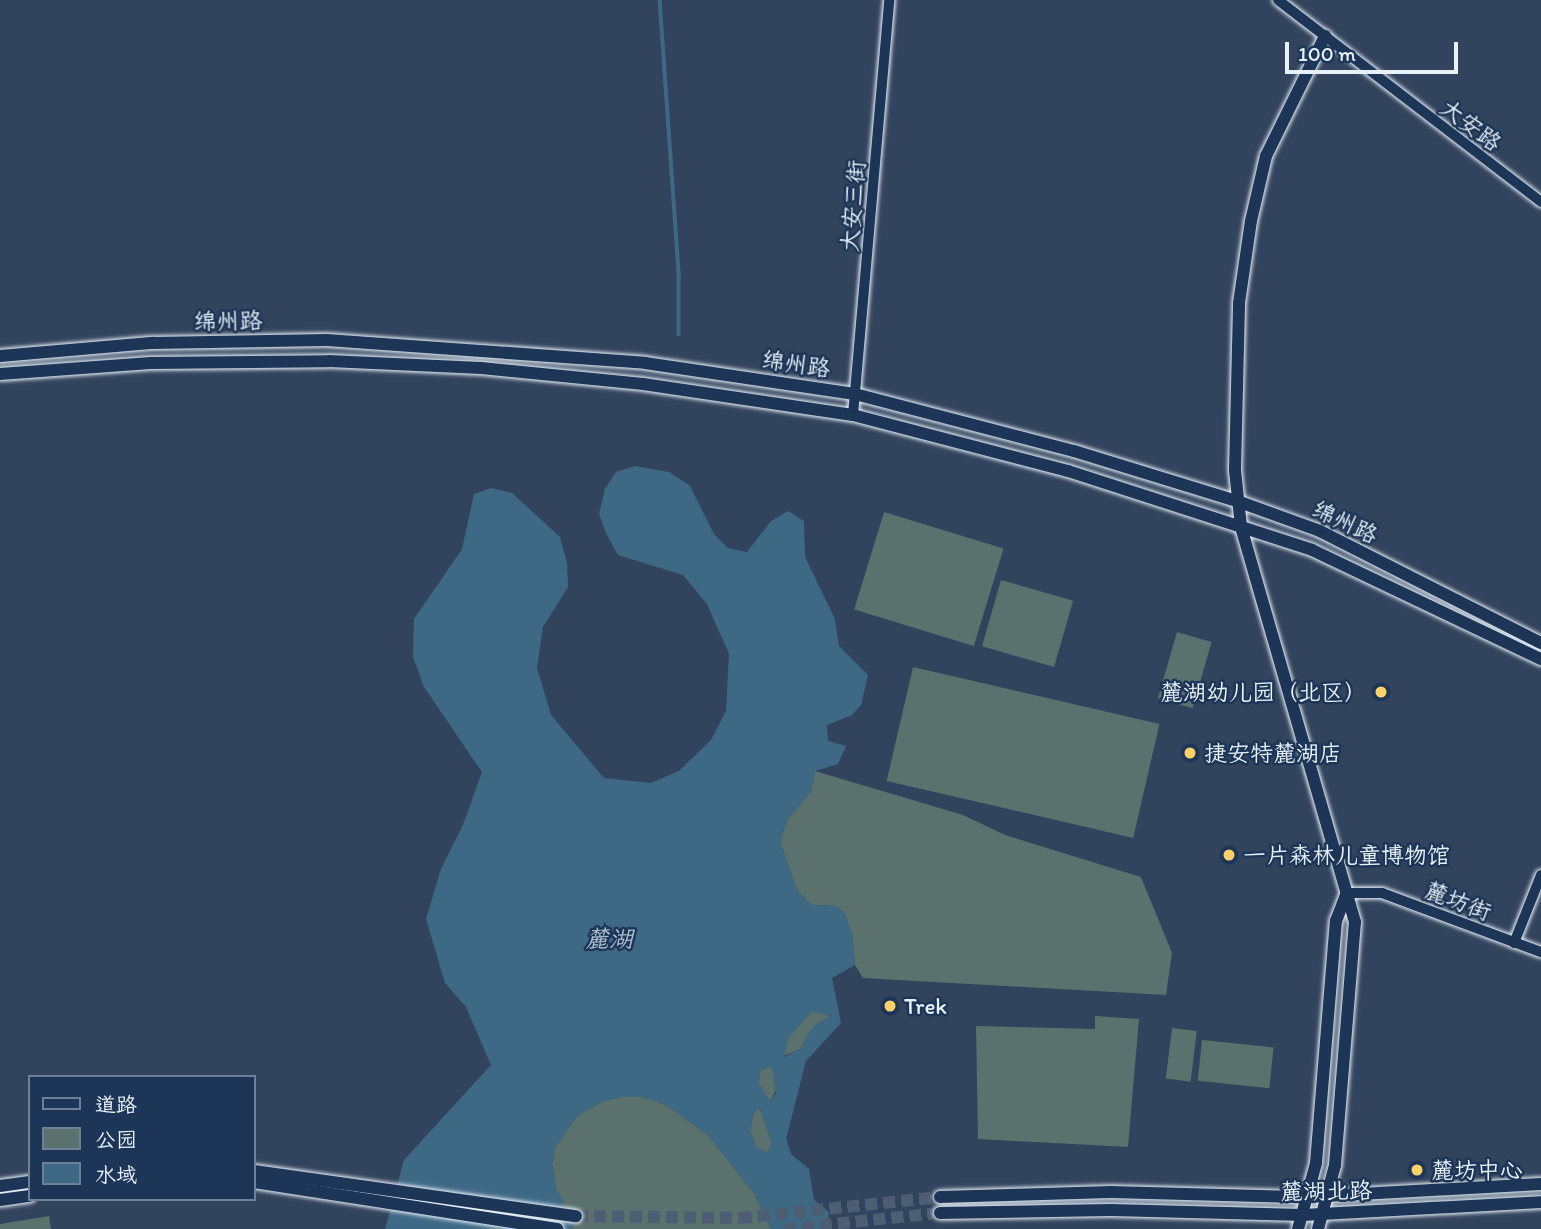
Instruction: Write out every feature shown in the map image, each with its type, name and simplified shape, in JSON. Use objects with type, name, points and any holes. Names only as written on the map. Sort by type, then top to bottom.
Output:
[{"type":"street","name":"大安三街","points":[[853,415],[889,0]]},
{"type":"street","name":"大安路","points":[[1278,0],[1541,202]]},
{"type":"street","points":[[1318,1229],[1330,1196],[1355,922],[1241,527],[1237,501],[1239,303],[1251,221],[1266,156],[1325,36]]},
{"type":"street","name":"绵州路","points":[[0,356],[153,343],[327,340],[645,363],[855,394],[1074,452],[1237,501],[1320,531],[1541,643]]},
{"type":"street","name":"绵州路","points":[[0,374],[165,363],[329,361],[481,368],[643,384],[853,415],[1068,471],[1312,550],[1541,659]]},
{"type":"street","name":"麓坊街","points":[[1514,943],[1541,875]]},
{"type":"street","points":[[1298,1229],[1316,1163],[1336,921],[1347,893]]},
{"type":"street","name":"麓坊街","points":[[1347,893],[1382,893],[1541,953]]},
{"type":"street","points":[[256,1171],[349,1181],[513,1210],[576,1216]]},
{"type":"street","points":[[0,1186],[28,1182]]},
{"type":"street","points":[[256,1182],[557,1229]]},
{"type":"street","points":[[940,1197],[1111,1192],[1307,1197],[1541,1184]]},
{"type":"street","points":[[0,1200],[28,1196]]},
{"type":"street","name":"麓湖北路","points":[[940,1213],[1111,1210],[1303,1215],[1541,1202]]},
{"type":"green space","points":[[884,512],[1004,549],[974,646],[854,610]]},
{"type":"green space","points":[[1001,580],[1073,601],[1054,667],[982,646]]},
{"type":"green space","points":[[1177,632],[1212,642],[1193,708],[1158,698]]},
{"type":"green space","points":[[913,667],[1160,724],[1133,838],[887,781]]},
{"type":"green space","points":[[815,771],[963,815],[1005,835],[1141,877],[1172,953],[1166,995],[863,978],[855,965],[852,933],[837,906],[811,905],[797,890],[780,842],[787,820],[811,791]]},
{"type":"green space","points":[[812,1011],[831,1016],[814,1026],[800,1049],[784,1056],[788,1038]]},
{"type":"green space","points":[[1095,1016],[1139,1019],[1128,1147],[978,1139],[976,1026],[1095,1029]]},
{"type":"green space","points":[[1172,1028],[1197,1031],[1191,1082],[1166,1079]]},
{"type":"green space","points":[[1202,1040],[1274,1048],[1269,1088],[1198,1081]]},
{"type":"green space","points":[[772,1066],[776,1090],[770,1102],[758,1082],[761,1070]]},
{"type":"green space","points":[[621,1097],[643,1097],[666,1105],[708,1135],[754,1193],[771,1229],[571,1229],[575,1224],[556,1189],[552,1164],[555,1147],[577,1116],[601,1102]]},
{"type":"green space","points":[[759,1107],[772,1143],[767,1153],[756,1147],[750,1131],[753,1114]]},
{"type":"green space","points":[[49,1216],[51,1229],[0,1229],[0,1224]]},
{"type":"water","name":"麓湖","points":[[635,466],[669,472],[690,486],[714,534],[728,548],[747,552],[771,521],[788,511],[804,521],[805,557],[835,619],[839,646],[868,675],[861,705],[852,715],[827,725],[828,741],[846,746],[838,764],[815,771],[811,791],[787,820],[780,842],[797,890],[811,905],[837,906],[845,913],[852,933],[855,965],[832,978],[841,1023],[806,1061],[786,1139],[791,1154],[809,1169],[814,1200],[829,1212],[827,1229],[771,1229],[754,1193],[708,1135],[666,1105],[643,1097],[621,1097],[601,1102],[577,1116],[555,1147],[552,1164],[556,1189],[575,1224],[571,1229],[385,1229],[404,1160],[491,1065],[466,1007],[445,983],[426,919],[441,869],[463,825],[482,772],[424,687],[413,657],[414,619],[462,549],[474,494],[491,488],[512,493],[560,537],[567,563],[568,587],[543,627],[537,668],[551,715],[604,778],[651,783],[679,771],[711,740],[726,711],[729,654],[707,604],[683,575],[618,555],[607,535],[599,514],[605,489],[616,472]],"holes":[[[812,1011],[831,1016],[814,1026],[800,1049],[784,1057],[788,1038]],[[772,1066],[776,1093],[770,1102],[758,1082],[761,1070]],[[759,1107],[772,1143],[767,1153],[756,1147],[750,1131],[753,1114]]]},
{"type":"waterway","points":[[660,0],[679,275],[679,334]]},
{"type":"tunnel","points":[[576,1216],[740,1218],[940,1197]]},
{"type":"tunnel","points":[[784,1229],[940,1213]]},
{"type":"place","name":"麓湖幼儿园（北区）","points":[[1381,692]]},
{"type":"place","name":"捷安特麓湖店","points":[[1190,753]]},
{"type":"place","name":"一片森林儿童博物馆","points":[[1229,855]]},
{"type":"place","name":"Trek","points":[[890,1006]]},
{"type":"place","name":"麓坊中心","points":[[1417,1170]]}]
